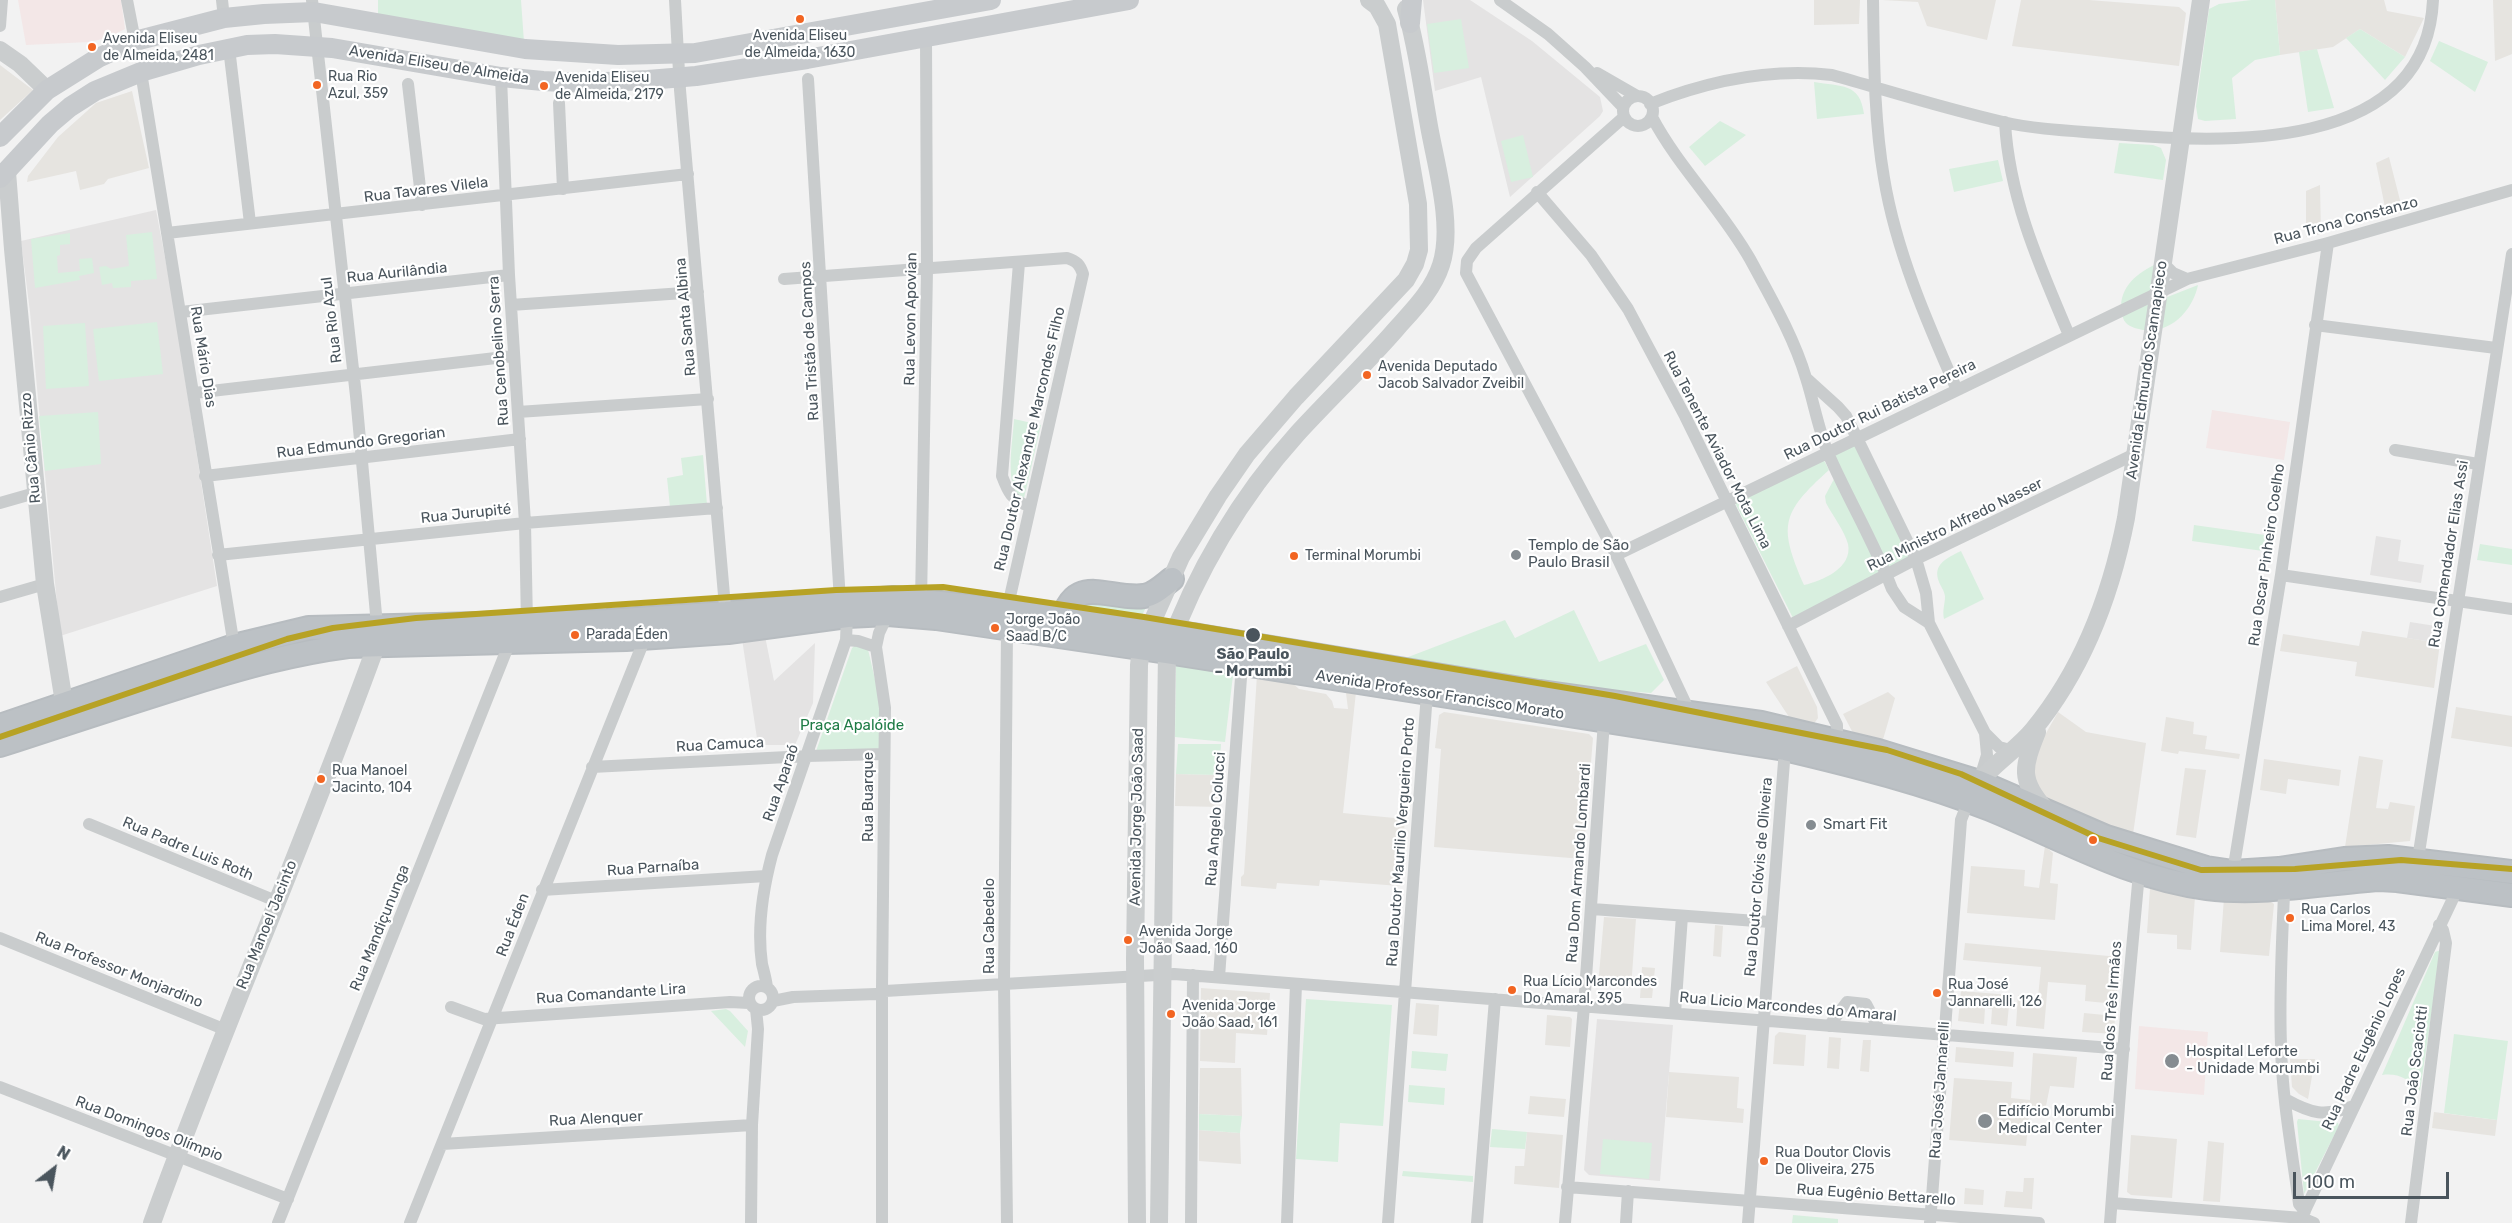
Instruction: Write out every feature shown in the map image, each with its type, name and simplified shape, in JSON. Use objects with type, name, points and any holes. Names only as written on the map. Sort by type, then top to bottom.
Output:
[{"type":"highway","points":[[1061,627],[1072,602],[1086,592],[1104,591],[1144,596],[1172,579]]},
{"type":"highway","name":"Avenida Professor Francisco Morato","points":[[0,745],[66,714],[234,646],[309,628],[509,644],[645,638],[727,622],[844,609],[893,598],[921,601],[1007,619],[1061,627],[1761,723],[1837,740],[1973,792],[2139,873],[2207,888],[2241,891],[2355,858],[2418,859],[2512,872]]},
{"type":"highway","name":"Avenida Professor Francisco Morato","points":[[844,609],[888,614],[1007,619]]},
{"type":"highway","name":"Avenida Professor Francisco Morato","points":[[0,726],[66,714],[304,652],[348,646],[376,635],[527,623],[727,622]]},
{"type":"highway","name":"Avenida Professor Francisco Morato","points":[[1170,642],[1242,664],[1785,749],[1869,771],[2045,809],[2136,848],[2187,863],[2233,872],[2278,879],[2379,879],[2512,896]]},
{"type":"main road","name":"Avenida Eliseu de Almeida","points":[[0,137],[47,90],[98,58],[135,41],[223,9],[264,14],[313,6],[552,53],[618,55],[695,53],[992,0]]},
{"type":"main road","name":"Avenida Eliseu de Almeida","points":[[4,175],[50,124],[94,91],[141,72],[229,48],[276,44],[318,47],[501,77],[585,83],[679,77],[807,59],[1129,0]]},
{"type":"main road","points":[[1145,639],[1181,557],[1218,496],[1254,446],[1306,386],[1406,280],[1415,264],[1419,244],[1418,204],[1396,72],[1387,24],[1382,13],[1369,0]]},
{"type":"main road","points":[[1170,642],[1212,554],[1239,509],[1271,464],[1419,304],[1441,264],[1444,250],[1443,208],[1404,0]]},
{"type":"main road","points":[[1410,24],[1412,0]]},
{"type":"main road","name":"Avenida Edmundo Scannapieco","points":[[1973,792],[1991,769],[2014,751],[2040,722],[2071,674],[2106,601],[2124,528],[2201,0]]},
{"type":"main road","points":[[0,50],[20,64],[47,90]]},
{"type":"main road","name":"Rua Cânio Rizzo","points":[[4,175],[6,252],[45,584],[66,714]]},
{"type":"main road","points":[[1218,496],[1239,509]]},
{"type":"main road","name":"Rua Manoel Jacinto","points":[[152,1223],[176,1155],[331,766],[376,635]]},
{"type":"main road","name":"Avenida Jorge João Saad","points":[[1137,1223],[1135,976],[1139,665],[1145,639]]},
{"type":"main road","name":"Avenida Jorge João Saad","points":[[1159,1223],[1170,642]]},
{"type":"main road","name":"Avenida Edmundo Scannapieco","points":[[2040,722],[2030,748],[2025,775],[2033,795],[2045,809]]},
{"type":"main road","points":[[1136,1093],[1150,1101],[1161,1094]]},
{"type":"main road","points":[[1136,1115],[1151,1110],[1160,1114]]},
{"type":"street","points":[[0,26],[2,0]]},
{"type":"street","points":[[127,0],[135,41]]},
{"type":"street","name":"Rua Santa Albina","points":[[675,0],[679,77],[727,622]]},
{"type":"street","points":[[1500,0],[1548,34],[1585,67],[1624,112],[1630,124],[1640,126],[1667,147]]},
{"type":"street","points":[[1873,0],[1875,87],[1884,178],[1894,223],[1929,326],[1957,390]]},
{"type":"street","points":[[1650,104],[1685,90],[1771,73],[1805,72],[1832,75],[2005,122],[2060,129],[2181,138],[2261,136],[2302,131],[2340,120],[2367,108],[2390,92],[2407,74],[2421,49],[2429,25],[2433,0]]},
{"type":"street","name":"Rua Rio Azul","points":[[313,6],[362,459],[376,635]]},
{"type":"street","name":"Rua Levon Apovian","points":[[921,601],[927,270],[926,38]]},
{"type":"street","points":[[229,48],[250,223]]},
{"type":"street","points":[[1585,67],[1642,97],[1650,104],[1652,117],[1667,147],[1709,199],[1749,257],[1787,332],[1806,378],[1816,419],[1828,452],[1887,575],[1904,607],[1929,623]]},
{"type":"street","name":"Rua Mário Dias","points":[[141,72],[234,646]]},
{"type":"street","name":"Rua Cenobelino Serra","points":[[501,77],[513,356],[525,523],[527,623]]},
{"type":"street","name":"Rua Tristão de Campos","points":[[808,79],[844,609]]},
{"type":"street","points":[[408,84],[422,206]]},
{"type":"street","points":[[1637,96],[1631,98],[1624,112],[1476,248],[1467,261],[1466,273],[1616,555],[1690,713]]},
{"type":"street","points":[[559,103],[563,189]]},
{"type":"street","points":[[1640,126],[1645,125],[1652,117]]},
{"type":"street","points":[[2005,122],[2006,144],[2018,200],[2037,261],[2069,335]]},
{"type":"street","name":"Rua Tavares Vilela","points":[[167,233],[335,216],[688,174]]},
{"type":"street","name":"Rua Trona Constanzo","points":[[2157,293],[2187,279],[2328,243],[2512,190]]},
{"type":"street","name":"Rua Tenente Aviador Mota Lima","points":[[1537,192],[1591,255],[1628,309],[1727,501],[1837,725],[1837,740]]},
{"type":"street","name":"Rua Oscar Pinheiro Coelho","points":[[2233,872],[2281,575],[2328,243]]},
{"type":"street","name":"Rua Comendador Elias Assi","points":[[2418,859],[2512,254]]},
{"type":"street","name":"Rua Doutor Alexandre Marcondes Filho","points":[[1007,619],[1029,506],[1083,274],[1075,260],[1067,258],[1019,263]]},
{"type":"street","points":[[2162,262],[2173,273],[2187,279]]},
{"type":"street","points":[[784,279],[1019,263],[1002,476],[1008,492],[1017,502],[1029,506]]},
{"type":"street","name":"Rua Aurilândia","points":[[181,312],[509,276]]},
{"type":"street","points":[[511,305],[698,292]]},
{"type":"street","name":"Rua Doutor Rui Batista Pereira","points":[[1616,555],[2157,293]]},
{"type":"street","points":[[2315,325],[2496,348]]},
{"type":"street","points":[[194,393],[513,356]]},
{"type":"street","points":[[1806,378],[1842,411],[1857,438],[1916,559],[1924,584],[1929,623],[1985,733],[1999,747],[2014,751]]},
{"type":"street","points":[[518,412],[708,399]]},
{"type":"street","name":"Rua Edmundo Gregorian","points":[[205,476],[520,439]]},
{"type":"street","points":[[2395,450],[2478,464]]},
{"type":"street","name":"Rua Ministro Alfredo Nasser","points":[[1788,626],[1916,559],[2135,454]]},
{"type":"street","points":[[0,503],[35,493]]},
{"type":"street","name":"Rua Jurupité","points":[[218,555],[525,523],[717,508]]},
{"type":"street","points":[[2281,575],[2512,609]]},
{"type":"street","points":[[0,597],[45,584]]},
{"type":"street","name":"Rua Aparaó","points":[[761,998],[761,919],[766,876],[846,640],[844,609]]},
{"type":"street","name":"Rua Buarque","points":[[882,1223],[881,992],[885,754],[884,690],[876,647],[879,633],[888,614]]},
{"type":"street","name":"Rua Cabedelo","points":[[1007,619],[1004,984],[1007,1223]]},
{"type":"street","name":"Rua Éden","points":[[410,1223],[645,638]]},
{"type":"street","points":[[846,640],[876,647]]},
{"type":"street","name":"Rua Mandiçununga","points":[[278,1223],[509,644]]},
{"type":"street","name":"Rua Angelo Colucci","points":[[1219,977],[1242,664]]},
{"type":"street","name":"Rua Doutor Maurilio Vergueiro Porto","points":[[1388,1223],[1427,693]]},
{"type":"street","name":"Rua Dom Armando Lombardi","points":[[1565,1223],[1592,909],[1604,721]]},
{"type":"street","name":"Rua José Jannarelli","points":[[1930,1219],[1961,820],[1987,755],[1985,733]]},
{"type":"street","name":"Rua Doutor Clóvis de Oliveira","points":[[1748,1223],[1762,1020],[1785,749]]},
{"type":"street","name":"Rua Camuca","points":[[592,767],[885,754]]},
{"type":"street","name":"Rua Padre Luis Roth","points":[[89,824],[276,901]]},
{"type":"street","name":"Rua dos Três Irmãos","points":[[2110,1223],[2139,873]]},
{"type":"street","name":"Rua Parnaíba","points":[[542,890],[766,876]]},
{"type":"street","points":[[2112,1203],[2305,1219],[2299,1204],[2284,1099],[2278,879]]},
{"type":"street","name":"Rua Padre Eugênio Lopes","points":[[2305,1219],[2346,1123],[2458,888]]},
{"type":"street","points":[[1592,909],[1770,922]]},
{"type":"street","points":[[1675,1013],[1682,916]]},
{"type":"street","name":"Rua João Scaciotti","points":[[2411,1223],[2446,943],[2443,930],[2439,925]]},
{"type":"street","name":"Rua Professor Monjardino","points":[[0,938],[226,1030]]},
{"type":"street","name":"Rua Comandante Lira","points":[[452,1007],[479,1018],[761,998],[1162,974]]},
{"type":"street","name":"Rua Licio Marcondes do Amaral","points":[[1162,974],[2124,1049]]},
{"type":"street","points":[[1191,1223],[1193,975]]},
{"type":"street","points":[[1287,1223],[1296,984]]},
{"type":"street","points":[[751,1223],[752,1125],[761,998]]},
{"type":"street","points":[[1477,1223],[1495,999]]},
{"type":"street","points":[[1829,1026],[1847,1002],[1856,1002],[1866,1004],[1879,1029]]},
{"type":"street","name":"Rua Domingos Olímpio","points":[[0,1087],[288,1199]]},
{"type":"street","points":[[2284,1099],[2303,1109],[2323,1114],[2333,1114],[2354,1106]]},
{"type":"street","points":[[2287,1117],[2297,1113],[2335,1118],[2346,1123]]},
{"type":"street","name":"Rua Alenquer","points":[[442,1144],[752,1125]]},
{"type":"street","name":"Rua Eugênio Bettarello","points":[[1567,1187],[1750,1200],[1930,1219],[2039,1223]]},
{"type":"street","points":[[1626,1223],[1628,1191]]},
{"type":"shaded area","points":[[18,0],[121,0],[125,29],[107,38],[89,42],[26,45]]},
{"type":"shaded area","points":[[1423,0],[1470,0],[1532,41],[1600,97],[1603,111],[1600,116],[1510,197],[1481,77],[1435,91]]},
{"type":"shaded area","points":[[1814,0],[1860,0],[1859,24],[1814,25]]},
{"type":"shaded area","points":[[1882,0],[1996,0],[1987,40],[1927,26],[1918,2]]},
{"type":"shaded area","points":[[2021,0],[2089,0],[2179,7],[2186,13],[2179,66],[2012,46]]},
{"type":"shaded area","points":[[2275,0],[2384,0],[2387,11],[2424,18],[2405,57],[2360,29],[2333,47],[2280,55]]},
{"type":"shaded area","points":[[2493,0],[2512,0],[2512,54],[2495,61]]},
{"type":"shaded area","points":[[0,65],[33,90],[0,120]]},
{"type":"shaded area","points":[[132,91],[149,168],[108,179],[104,184],[80,190],[76,171],[27,182],[28,176],[58,137],[96,103]]},
{"type":"shaded area","points":[[2389,157],[2403,212],[2387,217],[2376,163]]},
{"type":"shaded area","points":[[2320,185],[2321,234],[2306,237],[2306,191]]},
{"type":"shaded area","points":[[156,210],[173,300],[217,586],[60,636],[30,312],[21,241]]},
{"type":"shaded area","points":[[2212,410],[2290,422],[2284,460],[2206,448]]},
{"type":"shaded area","points":[[2376,536],[2401,540],[2398,561],[2424,565],[2421,583],[2370,575]]},
{"type":"shaded area","points":[[2410,622],[2442,627],[2440,643],[2407,638]]},
{"type":"shaded area","points":[[2362,631],[2440,643],[2434,688],[2355,676],[2357,662],[2280,651],[2283,634],[2359,646]]},
{"type":"shaded area","points":[[765,636],[774,681],[815,643],[813,703],[795,745],[758,745],[742,639]]},
{"type":"shaded area","points":[[1797,666],[1817,707],[1818,718],[1813,725],[1793,723],[1766,682]]},
{"type":"shaded area","points":[[1257,675],[1290,681],[1299,689],[1326,694],[1334,708],[1348,709],[1347,690],[1356,692],[1343,813],[1405,819],[1400,886],[1320,880],[1319,886],[1277,883],[1276,889],[1241,886],[1241,877],[1244,874]]},
{"type":"shaded area","points":[[1888,692],[1895,698],[1882,743],[1854,735],[1843,714]]},
{"type":"shaded area","points":[[2456,707],[2512,716],[2512,747],[2451,738]]},
{"type":"shaded area","points":[[1444,712],[1589,734],[1593,738],[1583,859],[1434,847],[1441,749],[1435,748],[1439,715]]},
{"type":"shaded area","points":[[2058,712],[2086,732],[2146,743],[2133,834],[2103,825],[2042,798],[2038,794],[2032,758]]},
{"type":"shaded area","points":[[2166,717],[2194,722],[2193,734],[2207,736],[2205,749],[2240,754],[2239,759],[2179,751],[2178,754],[2161,751]]},
{"type":"shaded area","points":[[2359,756],[2383,760],[2376,808],[2388,809],[2390,802],[2415,806],[2410,841],[2345,847]]},
{"type":"shaded area","points":[[2264,759],[2341,770],[2339,786],[2288,779],[2286,794],[2260,790]]},
{"type":"shaded area","points":[[2185,768],[2206,770],[2196,838],[2176,835]]},
{"type":"shaded area","points":[[1176,774],[1222,775],[1220,807],[1175,806]]},
{"type":"shaded area","points":[[2045,846],[2053,853],[2050,883],[2058,884],[2055,920],[1967,913],[1971,866],[2025,870],[2024,886],[2039,888]]},
{"type":"shaded area","points":[[2152,886],[2181,890],[2181,896],[2195,897],[2191,950],[2177,949],[2177,935],[2147,933]]},
{"type":"shaded area","points":[[2224,898],[2268,900],[2274,904],[2269,956],[2220,952]]},
{"type":"shaded area","points":[[1604,917],[1636,919],[1631,988],[1598,986]]},
{"type":"shaded area","points":[[1715,925],[1723,926],[1721,957],[1713,956]]},
{"type":"shaded area","points":[[1965,943],[2120,957],[2116,1004],[2085,1001],[2086,985],[2048,982],[2044,1029],[2016,1026],[2018,995],[2038,997],[2041,967],[1963,960]]},
{"type":"shaded area","points":[[1642,967],[1655,968],[1652,998],[1640,998]]},
{"type":"shaded area","points":[[1201,988],[1270,993],[1267,1035],[1236,1033],[1235,1063],[1200,1061]]},
{"type":"shaded area","points":[[1961,991],[2010,995],[2007,1026],[1991,1024],[1992,1009],[1985,1008],[1984,1024],[1958,1021]]},
{"type":"shaded area","points":[[1416,1003],[1439,1005],[1437,1036],[1413,1034]]},
{"type":"shaded area","points":[[2084,1013],[2115,1016],[2114,1034],[2082,1032]]},
{"type":"shaded area","points":[[1547,1015],[1572,1019],[1570,1047],[1545,1045]]},
{"type":"shaded area","points":[[1597,1019],[1673,1025],[1660,1181],[1589,1175],[1584,1170]]},
{"type":"shaded area","name":"Hospital Leforte - Unidade Morumbi","points":[[2139,1026],[2208,1032],[2204,1095],[2135,1089]]},
{"type":"shaded area","points":[[1779,1032],[1806,1035],[1804,1066],[1773,1064],[1775,1036]]},
{"type":"shaded area","points":[[1829,1037],[1841,1038],[1839,1069],[1827,1068]]},
{"type":"shaded area","points":[[1863,1040],[1871,1040],[1869,1072],[1860,1071]]},
{"type":"shaded area","points":[[1956,1047],[2014,1052],[2013,1067],[1955,1062]]},
{"type":"shaded area","points":[[2033,1053],[2077,1057],[2074,1088],[2050,1086],[2044,1116],[2029,1115],[2026,1146],[1949,1140],[1954,1078],[2012,1082],[2011,1098],[2030,1100]]},
{"type":"shaded area","points":[[2290,1059],[2315,1059],[2308,1099],[2292,1087]]},
{"type":"shaded area","points":[[1200,1068],[1241,1068],[1242,1116],[1199,1114]]},
{"type":"shaded area","points":[[1669,1072],[1739,1077],[1737,1108],[1744,1109],[1743,1123],[1666,1117]]},
{"type":"shaded area","points":[[1530,1096],[1566,1099],[1564,1117],[1528,1114]]},
{"type":"shaded area","points":[[2434,1112],[2497,1120],[2495,1136],[2432,1128]]},
{"type":"shaded area","points":[[1199,1130],[1240,1133],[1241,1164],[1199,1161]]},
{"type":"shaded area","points":[[1527,1132],[1563,1135],[1559,1188],[1514,1184],[1515,1166],[1524,1166]]},
{"type":"shaded area","points":[[2131,1135],[2177,1139],[2172,1198],[2131,1195],[2127,1192]]},
{"type":"shaded area","points":[[2208,1141],[2224,1143],[2220,1202],[2203,1201]]},
{"type":"shaded area","points":[[2024,1178],[2034,1178],[2032,1209],[2004,1207],[2006,1191],[2023,1192]]},
{"type":"shaded area","points":[[1965,1188],[1984,1190],[1983,1205],[1964,1204]]},
{"type":"green space","points":[[378,0],[521,0],[524,42],[378,18]]},
{"type":"green space","points":[[2275,0],[2280,55],[2255,60],[2232,78],[2236,119],[2205,121],[2198,119],[2196,106],[2209,9],[2219,4]]},
{"type":"green space","points":[[1461,19],[1469,68],[1434,73],[1427,24]]},
{"type":"green space","points":[[2360,29],[2405,57],[2385,80],[2346,38]]},
{"type":"green space","points":[[2439,41],[2488,62],[2475,92],[2430,61]]},
{"type":"green space","points":[[2317,49],[2334,108],[2308,112],[2299,52]]},
{"type":"green space","points":[[1814,82],[1841,86],[1854,91],[1862,104],[1864,114],[1817,119]]},
{"type":"green space","points":[[1720,121],[1746,135],[1705,166],[1689,147]]},
{"type":"green space","points":[[1523,135],[1533,177],[1511,182],[1501,141]]},
{"type":"green space","points":[[2119,143],[2153,145],[2161,148],[2166,160],[2163,180],[2114,173]]},
{"type":"green space","points":[[1998,160],[2003,181],[1954,192],[1949,169]]},
{"type":"green space","points":[[152,232],[157,279],[131,281],[131,287],[113,288],[112,283],[102,285],[99,267],[106,266],[111,269],[129,266],[126,235]]},
{"type":"green space","points":[[70,233],[70,244],[60,245],[60,255],[57,256],[58,273],[80,271],[79,259],[92,258],[94,273],[79,276],[80,280],[35,288],[31,239]]},
{"type":"green space","points":[[2158,263],[2152,303],[2198,285],[2195,294],[2186,311],[2171,324],[2153,330],[2134,328],[2126,323],[2123,317],[2121,301],[2123,294],[2131,281]]},
{"type":"green space","points":[[157,322],[163,374],[99,381],[93,329]]},
{"type":"green space","points":[[85,323],[89,386],[46,389],[43,326]]},
{"type":"green space","points":[[98,412],[101,464],[45,471],[39,416]]},
{"type":"green space","points":[[1014,419],[1041,425],[1024,498],[1018,496],[1012,480]]},
{"type":"green space","points":[[1857,438],[1916,559],[1887,575],[1828,452]]},
{"type":"green space","points":[[703,455],[707,505],[670,507],[667,478],[683,475],[681,458]]},
{"type":"green space","points":[[1823,458],[1829,470],[1801,498],[1789,522],[1790,548],[1804,585],[1827,577],[1846,560],[1848,544],[1826,503],[1825,496],[1834,479],[1882,573],[1793,618],[1735,503]]},
{"type":"green space","points":[[2194,525],[2272,536],[2270,552],[2192,541]]},
{"type":"green space","points":[[2480,544],[2512,549],[2512,565],[2477,560]]},
{"type":"green space","points":[[1961,551],[1984,599],[1944,619],[1945,596],[1937,576],[1939,566]]},
{"type":"green space","points":[[1088,597],[1148,603],[1139,622],[1079,612]]},
{"type":"green space","points":[[1574,610],[1599,662],[1646,644],[1664,680],[1651,693],[1584,688],[1403,659],[1505,620],[1515,638]]},
{"type":"green space","name":"Praça Apalóide","points":[[859,642],[867,645],[880,701],[879,754],[814,757],[852,648]]},
{"type":"green space","points":[[1176,663],[1234,667],[1225,742],[1175,737]]},
{"type":"green space","points":[[1178,744],[1221,744],[1219,775],[1176,774]]},
{"type":"green space","points":[[2441,950],[2420,1091],[2403,1078],[2382,1075],[2435,952]]},
{"type":"green space","points":[[1306,999],[1392,1005],[1383,1126],[1340,1123],[1338,1162],[1296,1159]]},
{"type":"green space","points":[[726,1009],[748,1031],[745,1047],[711,1011]]},
{"type":"green space","points":[[2454,1034],[2508,1041],[2497,1120],[2444,1113]]},
{"type":"green space","points":[[1412,1051],[1448,1054],[1446,1071],[1411,1068]]},
{"type":"green space","points":[[1409,1085],[1445,1088],[1444,1105],[1408,1102]]},
{"type":"green space","points":[[1199,1114],[1242,1116],[1240,1133],[1199,1130]]},
{"type":"green space","points":[[2298,1119],[2338,1123],[2339,1126],[2304,1194],[2297,1122]]},
{"type":"green space","points":[[1492,1129],[1527,1132],[1525,1149],[1490,1147]]},
{"type":"green space","points":[[1603,1139],[1652,1143],[1649,1179],[1600,1174]]},
{"type":"green space","points":[[1403,1171],[1473,1176],[1473,1182],[1402,1176]]},
{"type":"green space","points":[[1793,1215],[1838,1219],[1838,1223],[1792,1223]]},
{"type":"transit line","points":[[0,737],[287,639],[333,628],[416,618],[836,590],[943,587],[1144,617],[1615,696],[1887,750],[1961,774],[2098,838],[2201,870],[2295,869],[2401,860],[2512,869]]},
{"type":"place","name":"Avenida Eliseu de Almeida, 1630","points":[[800,19]]},
{"type":"place","name":"Avenida Eliseu de Almeida, 2481","points":[[92,47]]},
{"type":"place","name":"Rua Rio Azul, 359","points":[[317,85]]},
{"type":"place","name":"Avenida Eliseu de Almeida, 2179","points":[[544,86]]},
{"type":"place","name":"Avenida Deputado Jacob Salvador Zveibil","points":[[1367,375]]},
{"type":"place","name":"Templo de São Paulo Brasil","points":[[1516,555]]},
{"type":"place","name":"Terminal Morumbi","points":[[1294,556]]},
{"type":"place","name":"Jorge João Saad B/C","points":[[995,628]]},
{"type":"place","name":"Parada Éden","points":[[575,635]]},
{"type":"place","name":"São Paulo – Morumbi","points":[[1253,635]]},
{"type":"place","name":"Rua Manoel Jacinto, 104","points":[[321,779]]},
{"type":"place","name":"Smart Fit","points":[[1811,825]]},
{"type":"place","name":"Rua Carlos Lima Morel, 43","points":[[2290,918]]},
{"type":"place","name":"Avenida Jorge João Saad, 160","points":[[1128,940]]},
{"type":"place","name":"Rua Lício Marcondes Do Amaral, 395","points":[[1512,990]]},
{"type":"place","name":"Rua José Jannarelli, 126","points":[[1937,993]]},
{"type":"place","name":"Avenida Jorge João Saad, 161","points":[[1171,1014]]},
{"type":"place","name":"Hospital Leforte - Unidade Morumbi","points":[[2172,1061]]},
{"type":"place","name":"Edifício Morumbi Medical Center","points":[[1985,1121]]},
{"type":"place","name":"Rua Doutor Clovis De Oliveira, 275","points":[[1764,1161]]}]
